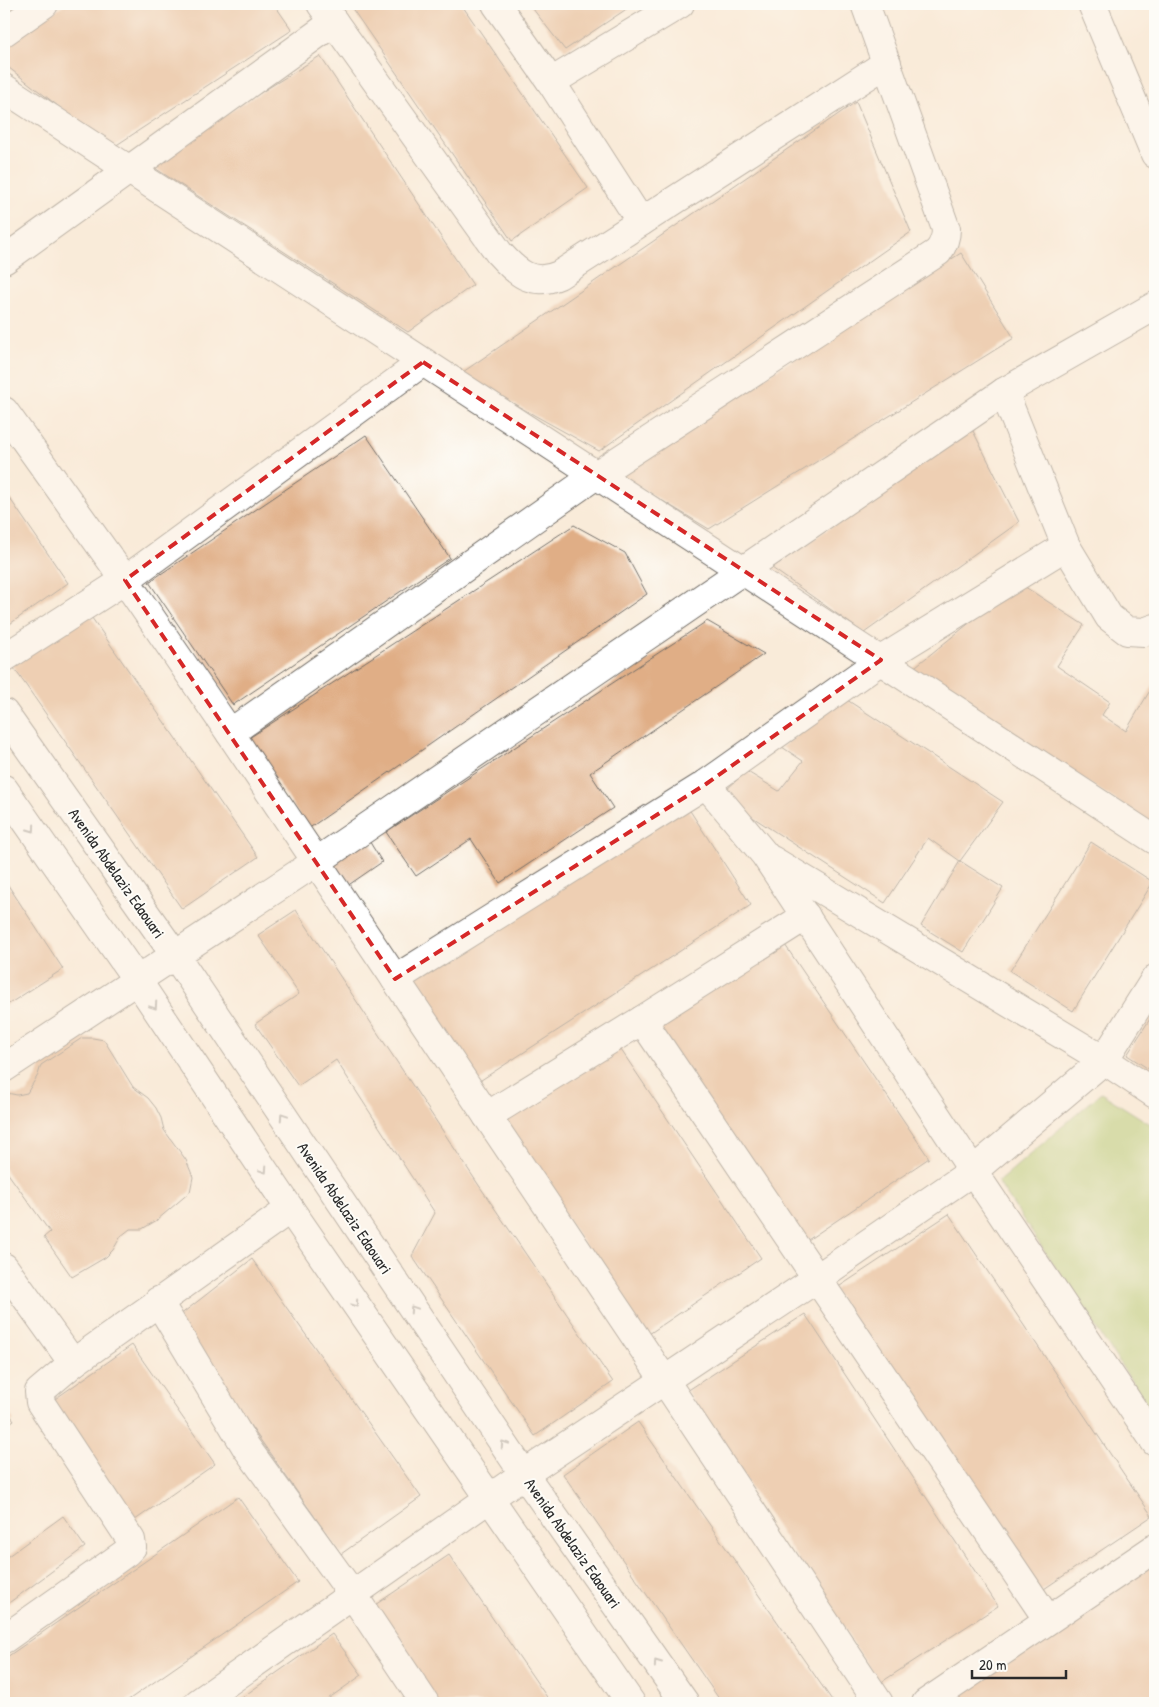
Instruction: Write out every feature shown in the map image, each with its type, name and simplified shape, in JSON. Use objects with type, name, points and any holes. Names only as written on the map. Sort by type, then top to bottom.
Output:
[{"type":"street","points":[[4,32],[44,4]]},
{"type":"street","points":[[496,4],[551,82],[641,222]]},
{"type":"street","points":[[551,82],[680,4]]},
{"type":"street","points":[[230,733],[596,475],[938,252],[946,238],[946,229],[888,63],[865,4]]},
{"type":"street","points":[[1092,4],[1155,154]]},
{"type":"street","points":[[4,260],[130,170],[328,13],[499,252],[511,267],[523,276],[536,279],[549,280],[559,275],[888,63]]},
{"type":"street","points":[[4,88],[1155,840]]},
{"type":"street","points":[[4,1068],[316,862],[1004,392],[1155,306]]},
{"type":"street","points":[[4,658],[125,580],[422,362]]},
{"type":"street","points":[[1004,392],[1066,546],[1109,617],[1127,631],[1144,632],[1155,628]]},
{"type":"street","points":[[4,411],[125,580],[230,733],[879,1703]]},
{"type":"street","points":[[395,979],[706,784],[881,660],[1066,546]]},
{"type":"street","name":"Avenida Abdelaziz Edaouari","points":[[4,713],[175,955],[524,1474],[685,1703]]},
{"type":"street","points":[[706,784],[765,855],[972,1171],[1155,1442]]},
{"type":"street","points":[[4,789],[137,980],[290,1209],[632,1703]]},
{"type":"street","points":[[765,855],[1104,1060],[1155,1094]]},
{"type":"street","points":[[487,1116],[806,916]]},
{"type":"street","points":[[198,1703],[490,1500],[524,1474],[816,1279],[972,1171],[1104,1060],[1155,979]]},
{"type":"street","points":[[642,1020],[1048,1620]]},
{"type":"street","points":[[4,1639],[132,1547],[131,1540],[40,1402],[39,1392],[73,1363],[290,1209]]},
{"type":"street","points":[[4,1267],[73,1363]]},
{"type":"street","points":[[158,1302],[246,1447],[353,1595],[425,1703]]},
{"type":"street","points":[[926,1703],[1155,1548]]},
{"type":"highlighted area","points":[[423,362],[881,660],[706,784],[395,979],[125,580]]},
{"type":"green space","points":[[1101,1093],[1155,1127],[1155,1416],[998,1182]]},
{"type":"building","points":[[66,4],[274,4],[292,30],[112,148],[4,64],[4,44]]},
{"type":"building","points":[[349,4],[461,4],[588,188],[512,241]]},
{"type":"building","points":[[529,4],[634,4],[565,50]]},
{"type":"building","points":[[320,56],[473,285],[408,332],[147,163]]},
{"type":"building","points":[[856,102],[911,232],[599,451],[460,374]]},
{"type":"building","points":[[961,253],[1014,338],[709,529],[615,472]]},
{"type":"building","points":[[972,429],[1019,522],[864,633],[772,568]]},
{"type":"building","points":[[366,435],[450,558],[233,705],[149,582]]},
{"type":"building","points":[[4,490],[68,583],[4,628]]},
{"type":"building","points":[[574,525],[625,553],[647,594],[308,829],[249,738]]},
{"type":"building","points":[[1019,583],[1084,625],[1057,666],[1110,702],[1102,715],[1126,731],[1155,682],[1155,825],[911,670]]},
{"type":"building","points":[[85,608],[258,857],[182,909],[9,661]]},
{"type":"building","points":[[707,621],[764,654],[590,773],[613,808],[500,883],[471,839],[416,876],[386,832]]},
{"type":"building","points":[[844,698],[1003,802],[960,861],[928,838],[885,903],[720,796],[746,771],[779,791],[803,761],[782,747]]},
{"type":"building","points":[[685,803],[751,905],[475,1084],[408,982]]},
{"type":"building","points":[[368,839],[382,862],[337,893],[322,870]]},
{"type":"building","points":[[1091,842],[1153,882],[1073,1011],[1010,971]]},
{"type":"building","points":[[960,861],[1003,888],[963,952],[921,926]]},
{"type":"building","points":[[4,879],[63,969],[4,1007]]},
{"type":"building","points":[[296,910],[478,1184],[613,1382],[535,1436],[412,1256],[435,1213],[336,1060],[298,1086],[255,1024],[299,994],[258,935]]},
{"type":"building","points":[[781,939],[929,1158],[802,1244],[655,1024]]},
{"type":"building","points":[[1155,1011],[1155,1073],[1127,1055]]},
{"type":"building","points":[[82,1038],[104,1040],[133,1087],[148,1098],[156,1108],[164,1130],[186,1160],[193,1177],[190,1192],[157,1220],[142,1229],[130,1229],[121,1236],[113,1250],[106,1257],[72,1277],[44,1237],[50,1232],[4,1168],[4,1095],[7,1093],[17,1095],[27,1093],[38,1075],[41,1065]]},
{"type":"building","points":[[617,1044],[761,1258],[646,1336],[501,1121]]},
{"type":"building","points":[[949,1214],[1152,1516],[1038,1593],[834,1290]]},
{"type":"building","points":[[252,1259],[421,1497],[341,1554],[175,1319]]},
{"type":"building","points":[[805,1314],[998,1606],[880,1683],[687,1391]]},
{"type":"building","points":[[132,1345],[215,1464],[128,1525],[45,1406]]},
{"type":"building","points":[[4,1407],[14,1420],[4,1427]]},
{"type":"building","points":[[638,1422],[834,1703],[722,1703],[563,1474]]},
{"type":"building","points":[[238,1497],[298,1582],[124,1703],[4,1703],[4,1659]]},
{"type":"building","points":[[63,1516],[85,1547],[6,1605],[4,1603],[4,1559]]},
{"type":"building","points":[[449,1555],[551,1703],[438,1703],[372,1607]]},
{"type":"building","points":[[1155,1562],[1155,1703],[949,1703]]},
{"type":"building","points":[[332,1634],[362,1675],[322,1703],[234,1703]]}]
